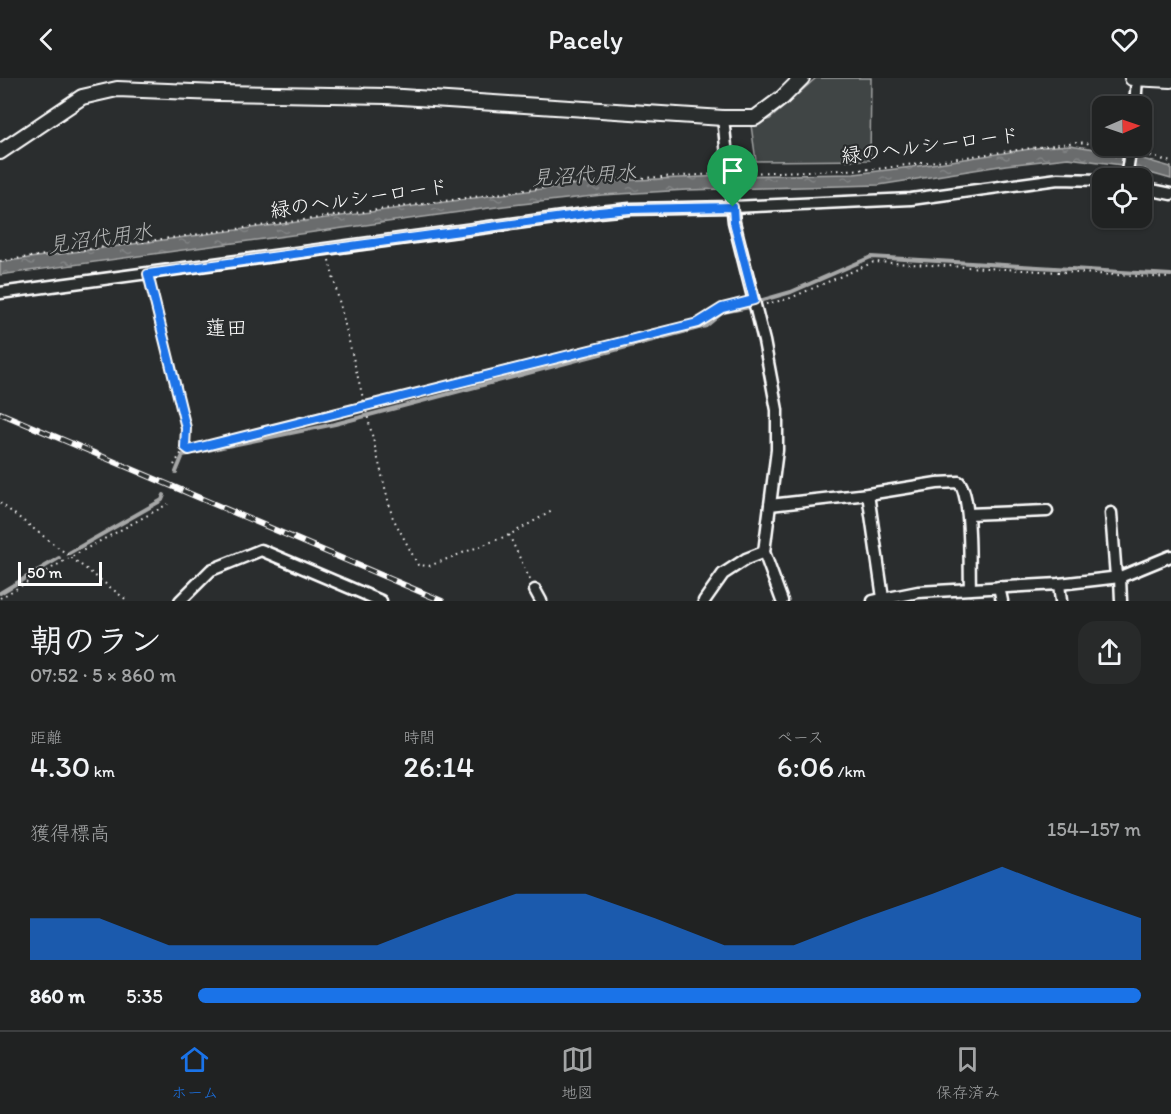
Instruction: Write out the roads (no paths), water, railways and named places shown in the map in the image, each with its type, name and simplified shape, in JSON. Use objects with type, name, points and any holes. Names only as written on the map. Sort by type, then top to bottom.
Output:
[{"type":"street","points":[[0,152],[82,97],[117,89],[387,96],[723,118],[755,118],[782,98],[802,78]]},
{"type":"street","points":[[1132,78],[1171,80]]},
{"type":"street","points":[[1136,96],[1137,78]]},
{"type":"street","points":[[723,118],[734,222],[755,303],[777,410],[777,450],[764,552],[783,601]]},
{"type":"street","points":[[0,292],[599,212],[911,199],[1058,179],[1092,180]]},
{"type":"street","points":[[1152,190],[1171,194]]},
{"type":"street","points":[[770,505],[958,482],[962,486],[968,514],[970,589]]},
{"type":"street","points":[[868,494],[878,599],[918,591],[1059,584],[1118,577],[1171,556]]},
{"type":"street","points":[[968,514],[1047,511]]},
{"type":"street","points":[[1111,513],[1121,601]]},
{"type":"street","points":[[180,601],[211,570],[261,550],[373,600]]},
{"type":"street","points":[[704,601],[723,574],[746,559],[764,552]]},
{"type":"street","points":[[1059,584],[1061,601]]},
{"type":"street","points":[[999,588],[1002,601]]},
{"type":"street","points":[[535,590],[541,601]]},
{"type":"water","points":[[1070,145],[1092,149],[1092,156],[1132,156],[1171,167],[1171,179],[1152,174],[1152,168],[1132,168],[1068,158],[1006,165],[879,185],[687,190],[602,195],[504,206],[0,275],[0,262],[593,182],[724,176],[854,174]]},
{"type":"waterway","points":[[176,472],[183,455],[335,424],[706,326],[723,312],[750,307],[763,300],[791,292],[871,257],[1171,275]]},
{"type":"waterway","points":[[69,553],[162,500],[164,495]]},
{"type":"waterway","points":[[0,593],[59,558]]},
{"type":"railway","points":[[0,413],[442,601]]},
{"type":"district","name":"蓮田","points":[[226,328]]},
{"type":"water label","name":"見沼代用水","points":[[584,175]]},
{"type":"water label","name":"見沼代用水","points":[[100,238]]}]
